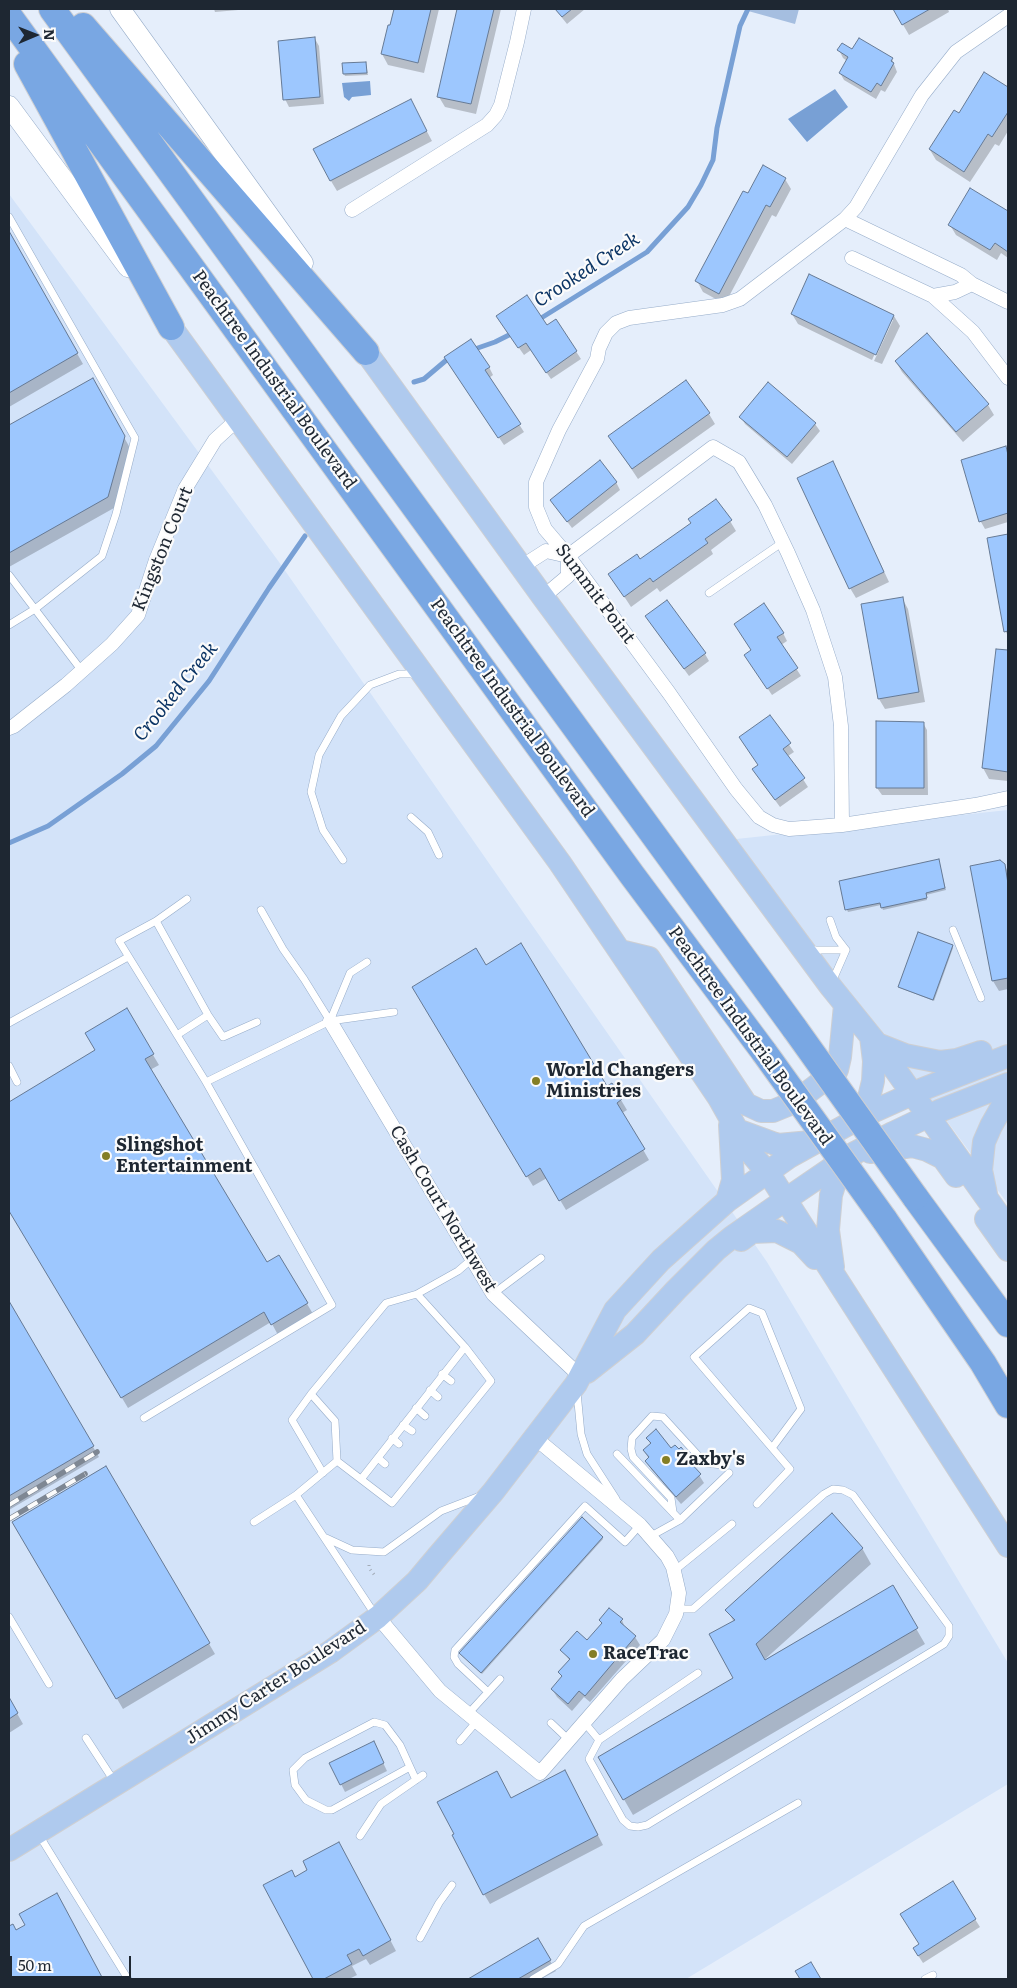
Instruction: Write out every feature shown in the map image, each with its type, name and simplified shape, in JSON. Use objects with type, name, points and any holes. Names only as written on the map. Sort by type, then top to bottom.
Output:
[{"type":"highway","points":[[52,9],[1008,1324]]},
{"type":"highway","points":[[68,9],[366,352]]},
{"type":"highway","name":"Peachtree Industrial Boulevard","points":[[9,16],[632,875],[764,1052],[983,1363],[1008,1405]]},
{"type":"highway","points":[[9,30],[171,327]]},
{"type":"main road","points":[[120,9],[543,598],[831,987],[874,1040],[1008,1228]]},
{"type":"main road","points":[[9,106],[239,418],[560,863],[733,1122],[739,1139],[762,1178],[785,1200],[1008,1546]]},
{"type":"main road","points":[[620,951],[649,958],[746,1104],[761,1110],[773,1111],[795,1102],[837,1070],[846,1005]]},
{"type":"main road","points":[[874,1040],[905,1055],[940,1062],[957,1060],[1008,1043]]},
{"type":"main road","points":[[835,1278],[828,1230],[831,1195],[836,1179],[844,1166],[870,1095],[874,1072],[874,1040]]},
{"type":"main road","points":[[762,1178],[849,1149],[894,1124],[920,1104],[934,1084],[1008,1056]]},
{"type":"main road","name":"Jimmy Carter Boulevard","points":[[578,1381],[635,1334],[716,1250],[785,1200],[849,1149],[920,1104],[1008,1084]]},
{"type":"main road","points":[[987,1197],[982,1183],[981,1170],[984,1142],[1008,1096]]},
{"type":"main road","name":"Jimmy Carter Boulevard","points":[[849,1149],[920,1104]]},
{"type":"main road","points":[[733,1122],[778,1145],[815,1142],[849,1149],[912,1146],[928,1150],[943,1158],[1008,1250]]},
{"type":"main road","points":[[726,1201],[733,1180],[733,1122]]},
{"type":"main road","name":"Jimmy Carter Boulevard","points":[[9,1850],[330,1652],[378,1617],[416,1581],[493,1492],[578,1381],[615,1310],[661,1260],[726,1201],[815,1142]]},
{"type":"main road","points":[[635,1334],[670,1308],[727,1250],[752,1232],[777,1231],[801,1244],[835,1278]]},
{"type":"street","points":[[352,210],[488,125],[501,105],[524,9]]},
{"type":"street","name":"Summit Point","points":[[1008,16],[956,52],[922,95],[856,206],[845,219],[740,299],[723,305],[629,318],[616,323],[606,333],[599,348],[597,359],[559,430],[536,482],[536,507],[545,529],[568,556],[669,693],[736,789],[759,817],[789,829],[842,825],[975,805],[1008,798]]},
{"type":"street","points":[[845,219],[961,274],[972,284],[1008,302]]},
{"type":"street","points":[[852,258],[933,296],[973,332],[1008,378]]},
{"type":"street","points":[[933,296],[955,292],[972,284]]},
{"type":"street","name":"Kingston Court","points":[[9,728],[14,726],[82,671],[112,644],[138,615],[156,560],[185,489],[215,440],[239,418]]},
{"type":"street","points":[[568,556],[713,447],[739,462],[765,505],[783,542],[813,610],[835,677],[841,726],[842,825]]},
{"type":"street","points":[[521,567],[546,550],[568,556]]},
{"type":"street","points":[[543,598],[568,576],[568,556]]},
{"type":"street","name":"Cash Court Northwest","points":[[330,1022],[493,1294],[578,1381]]},
{"type":"street","points":[[378,1617],[440,1691],[540,1773],[622,1679],[663,1640],[673,1623],[679,1593],[674,1571],[667,1556],[640,1525],[534,1437]]},
{"type":"lane","points":[[9,217],[135,438],[116,514],[102,556],[35,609],[9,625]]},
{"type":"lane","points":[[709,593],[783,542]]},
{"type":"lane","points":[[9,575],[82,671]]},
{"type":"lane","points":[[343,860],[323,830],[311,792],[319,755],[341,716],[370,685],[399,674],[424,674]]},
{"type":"lane","points":[[411,817],[428,832],[439,855]]},
{"type":"lane","points":[[144,1418],[332,1305],[206,1082],[119,941],[156,920],[187,899]]},
{"type":"lane","points":[[261,910],[283,949],[330,1022]]},
{"type":"lane","points":[[156,920],[208,1015],[223,1037],[257,1022]]},
{"type":"lane","points":[[830,920],[836,937],[846,950]]},
{"type":"lane","points":[[953,930],[981,998]]},
{"type":"lane","points":[[804,949],[846,950]]},
{"type":"lane","points":[[831,987],[835,973],[846,950]]},
{"type":"lane","points":[[9,1023],[128,957]]},
{"type":"lane","points":[[330,1022],[350,973],[367,962]]},
{"type":"lane","points":[[206,1082],[330,1022],[394,1012]]},
{"type":"lane","points":[[177,1035],[208,1015]]},
{"type":"lane","points":[[9,1066],[17,1082]]},
{"type":"lane","points":[[493,1294],[541,1258]]},
{"type":"lane","points":[[323,1473],[292,1420],[310,1394],[386,1303],[417,1294],[458,1271],[472,1259]]},
{"type":"lane","points":[[337,1461],[362,1478],[392,1503],[406,1480],[445,1432],[459,1415],[475,1402],[492,1381],[465,1347],[417,1294]]},
{"type":"lane","points":[[757,1504],[790,1469],[772,1448],[694,1357],[749,1308],[762,1313],[801,1409],[772,1448]]},
{"type":"lane","points":[[362,1478],[465,1347]]},
{"type":"lane","points":[[442,1374],[451,1381]]},
{"type":"lane","points":[[578,1381],[581,1434],[587,1454],[623,1510]]},
{"type":"lane","points":[[430,1390],[438,1398]]},
{"type":"lane","points":[[310,1394],[335,1421],[337,1461]]},
{"type":"lane","points":[[468,1395],[475,1402]]},
{"type":"lane","points":[[416,1408],[425,1416]]},
{"type":"lane","points":[[673,1512],[671,1498],[633,1457],[631,1449],[632,1438],[652,1416],[663,1417],[705,1463],[722,1465]]},
{"type":"lane","points":[[403,1425],[412,1431]]},
{"type":"lane","points":[[392,1438],[399,1444]]},
{"type":"lane","points":[[617,1454],[680,1520]]},
{"type":"lane","points":[[378,1458],[385,1464]]},
{"type":"lane","points":[[254,1522],[296,1495],[337,1461]]},
{"type":"lane","points":[[651,1536],[680,1520],[729,1473]]},
{"type":"lane","points":[[677,1609],[693,1609],[824,1494],[833,1489],[843,1490],[853,1496],[949,1626],[948,1636],[944,1644],[647,1826],[630,1826],[623,1820],[589,1759],[599,1740],[698,1673]]},
{"type":"lane","points":[[326,1538],[352,1550],[384,1552],[441,1511],[493,1492]]},
{"type":"lane","points":[[296,1495],[378,1617]]},
{"type":"lane","points":[[488,1692],[458,1664],[454,1657],[455,1650],[585,1506],[625,1542],[640,1525]]},
{"type":"lane","points":[[674,1571],[732,1524]]},
{"type":"lane","points":[[9,1616],[49,1684]]},
{"type":"lane","points":[[460,1741],[488,1692],[500,1679]]},
{"type":"lane","points":[[410,1767],[332,1810],[326,1810],[306,1800],[295,1785],[293,1770],[305,1758],[374,1722],[385,1724],[400,1745],[416,1780]]},
{"type":"lane","points":[[584,1722],[599,1740]]},
{"type":"lane","points":[[551,1723],[569,1740]]},
{"type":"lane","points":[[86,1738],[116,1784]]},
{"type":"lane","points":[[360,1836],[381,1804],[423,1775]]},
{"type":"lane","points":[[533,1979],[558,1964],[584,1926],[798,1802]]},
{"type":"lane","points":[[37,1833],[128,1979]]},
{"type":"lane","points":[[420,1938],[438,1903],[452,1885]]},
{"type":"lane","points":[[925,1979],[932,1975]]},
{"type":"path","points":[[360,1572],[369,1567],[376,1577]]},
{"type":"shaded area","points":[[741,9],[799,9],[795,24]]},
{"type":"shaded area","points":[[370,81],[371,95],[352,97],[349,101],[344,97],[342,83]]},
{"type":"shaded area","points":[[835,89],[848,107],[807,142],[788,119]]},
{"type":"shaded area","points":[[9,194],[279,562],[767,1262],[1008,1663],[1008,1784],[686,1979],[9,1979]]},
{"type":"shaded area","points":[[1008,810],[1008,1204],[910,1071],[845,1000],[727,840]]},
{"type":"building","points":[[394,9],[431,9],[418,63],[381,54]]},
{"type":"building","points":[[457,9],[494,9],[471,104],[437,97]]},
{"type":"building","points":[[555,9],[572,9],[562,17]]},
{"type":"building","points":[[893,9],[930,9],[902,25]]},
{"type":"building","points":[[315,37],[320,97],[283,100],[278,41]]},
{"type":"building","points":[[859,38],[893,58],[891,61],[894,63],[881,86],[877,83],[871,92],[839,73],[848,57],[837,50],[842,43],[852,49]]},
{"type":"building","points":[[366,62],[367,73],[343,74],[342,63]]},
{"type":"building","points":[[984,72],[1008,87],[1008,112],[992,137],[988,134],[964,172],[929,149],[954,110],[959,113]]},
{"type":"building","points":[[411,99],[427,131],[330,181],[313,149]]},
{"type":"building","points":[[763,165],[786,178],[770,207],[766,205],[719,294],[695,281],[743,191],[748,193]]},
{"type":"building","points":[[970,188],[1008,211],[1008,252],[995,243],[990,250],[948,225]]},
{"type":"building","points":[[9,231],[78,353],[9,393]]},
{"type":"building","points":[[809,274],[894,315],[876,355],[791,314]]},
{"type":"building","points":[[527,295],[547,325],[556,319],[577,351],[546,373],[526,343],[518,348],[496,316]]},
{"type":"building","points":[[927,333],[989,404],[956,432],[895,361]]},
{"type":"building","points":[[471,339],[490,367],[485,370],[521,424],[498,438],[444,357]]},
{"type":"building","points":[[93,378],[125,436],[108,497],[9,553],[9,425]]},
{"type":"building","points":[[686,380],[710,413],[632,469],[608,436]]},
{"type":"building","points":[[768,382],[816,423],[787,457],[739,417]]},
{"type":"building","points":[[1006,446],[1008,455],[1008,513],[979,522],[961,460]]},
{"type":"building","points":[[600,460],[617,482],[567,522],[550,500]]},
{"type":"building","points":[[833,461],[884,572],[849,589],[797,478]]},
{"type":"building","points":[[716,499],[732,520],[705,539],[708,543],[653,582],[650,578],[624,597],[608,574],[637,554],[640,559],[691,523],[688,519]]},
{"type":"building","points":[[1008,534],[1008,631],[1004,632],[987,538]]},
{"type":"building","points":[[903,597],[919,692],[878,699],[861,604]]},
{"type":"building","points":[[667,600],[706,653],[684,669],[645,616]]},
{"type":"building","points":[[764,603],[784,633],[777,637],[798,668],[767,689],[744,655],[751,650],[734,624]]},
{"type":"building","points":[[996,649],[1008,650],[1008,772],[982,768]]},
{"type":"building","points":[[770,715],[791,743],[783,749],[805,778],[775,800],[752,769],[758,765],[739,737]]},
{"type":"building","points":[[876,721],[924,722],[924,788],[876,788]]},
{"type":"building","points":[[939,859],[945,888],[926,893],[927,898],[881,908],[880,903],[845,910],[839,881]]},
{"type":"building","points":[[1000,860],[1005,864],[1008,884],[1008,978],[992,981],[970,866]]},
{"type":"building","points":[[918,932],[953,945],[933,1000],[898,987]]},
{"type":"building","points":[[521,943],[607,1086],[612,1083],[622,1099],[617,1103],[645,1149],[559,1201],[540,1168],[526,1177],[412,987],[476,948],[486,965]]},
{"type":"building","name":"Slingshot Entertainment","points":[[127,1008],[154,1054],[145,1059],[267,1262],[279,1255],[308,1303],[271,1325],[264,1312],[121,1398],[9,1211],[9,1102],[95,1050],[85,1033]]},
{"type":"building","points":[[9,1301],[94,1446],[9,1496]]},
{"type":"building","points":[[656,1429],[671,1448],[675,1445],[679,1449],[681,1447],[690,1458],[688,1460],[701,1474],[676,1497],[645,1461],[649,1457],[643,1450],[651,1443],[646,1438]]},
{"type":"building","points":[[106,1466],[210,1643],[116,1699],[12,1522]]},
{"type":"building","points":[[832,1513],[863,1548],[756,1644],[765,1660],[893,1585],[918,1628],[623,1800],[598,1757],[733,1678],[709,1634],[735,1620],[725,1610]]},
{"type":"building","points":[[582,1517],[603,1537],[481,1673],[459,1653]]},
{"type":"building","name":"RaceTrac","points":[[609,1608],[623,1619],[620,1622],[636,1636],[585,1696],[579,1691],[568,1704],[551,1689],[562,1676],[558,1672],[570,1659],[560,1650],[577,1631],[587,1640],[602,1623],[599,1620]]},
{"type":"building","points":[[9,1697],[18,1713],[9,1719]]},
{"type":"building","points":[[374,1741],[384,1763],[340,1785],[329,1763]]},
{"type":"building","points":[[565,1770],[598,1835],[483,1895],[437,1802],[497,1771],[511,1798]]},
{"type":"building","points":[[339,1842],[391,1940],[363,1956],[359,1949],[347,1955],[352,1964],[324,1979],[313,1979],[263,1885],[292,1870],[295,1877],[307,1870],[303,1861]]},
{"type":"building","points":[[953,1881],[976,1919],[918,1956],[913,1948],[919,1944],[900,1914]]},
{"type":"building","points":[[57,1893],[103,1979],[9,1979],[9,1926],[13,1924],[16,1930],[25,1925],[19,1914]]},
{"type":"building","points":[[538,1938],[551,1960],[518,1979],[468,1979]]},
{"type":"building","points":[[811,1962],[821,1979],[800,1979],[795,1971]]},
{"type":"waterway","name":"Crooked Creek","points":[[538,320],[647,252],[688,207],[713,160],[717,128],[740,26],[748,9]]},
{"type":"waterway","name":"Crooked Creek","points":[[472,350],[495,342],[515,332]]},
{"type":"waterway","name":"Crooked Creek","points":[[414,382],[424,379],[450,357]]},
{"type":"waterway","name":"Crooked Creek","points":[[9,843],[48,826],[122,774],[156,746],[209,681],[305,536]]},
{"type":"railway","points":[[9,1505],[97,1452]]},
{"type":"railway","points":[[9,1519],[85,1474]]},
{"type":"place","name":"World Changers Ministries","points":[[536,1081]]},
{"type":"place","name":"Slingshot Entertainment","points":[[106,1156]]},
{"type":"place","name":"Zaxby's","points":[[666,1460]]},
{"type":"place","name":"RaceTrac","points":[[593,1654]]}]
